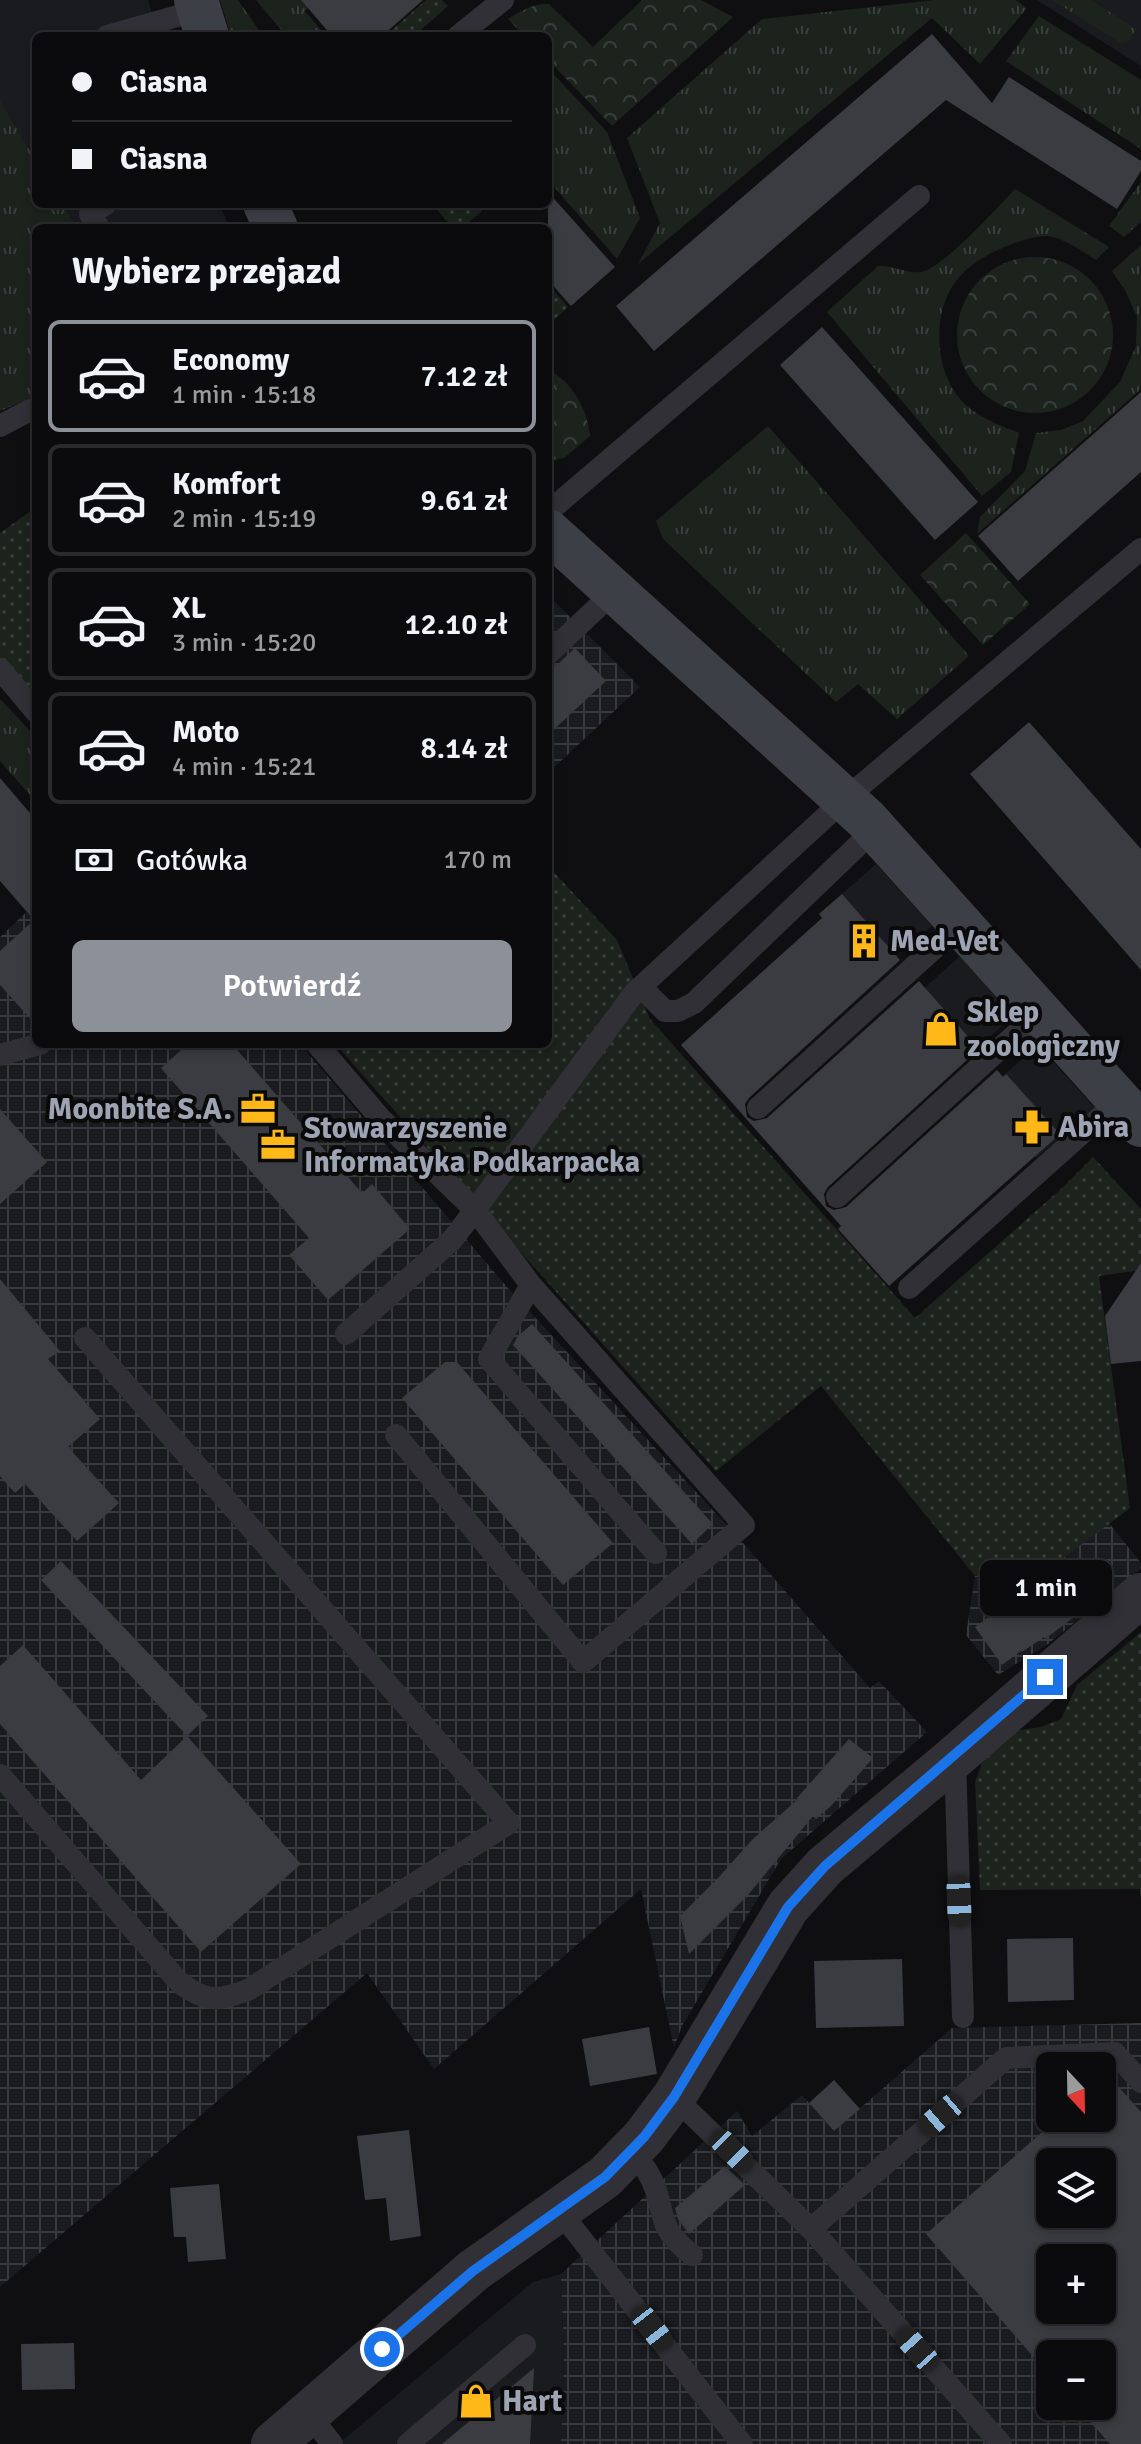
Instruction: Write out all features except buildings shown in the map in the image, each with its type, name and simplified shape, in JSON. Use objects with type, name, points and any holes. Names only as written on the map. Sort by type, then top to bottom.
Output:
[{"type":"street","points":[[552,535],[860,814],[1130,1112]]},
{"type":"street","points":[[273,2444],[320,2429],[473,2271],[605,2177],[644,2137],[674,2097],[788,1907],[825,1866],[1141,1595]]},
{"type":"lane","points":[[463,32],[503,0]]},
{"type":"lane","points":[[125,32],[200,15]]},
{"type":"lane","points":[[552,509],[919,196]]},
{"type":"lane","points":[[96,224],[90,214],[100,208]]},
{"type":"lane","points":[[0,426],[32,410]]},
{"type":"lane","points":[[346,1334],[452,1240],[634,993],[860,814],[1141,549]]},
{"type":"lane","points":[[552,650],[615,591]]},
{"type":"lane","points":[[0,669],[32,707]]},
{"type":"lane","points":[[641,987],[665,1011],[678,1011],[694,1003],[860,814]]},
{"type":"lane","points":[[758,1108],[961,924]]},
{"type":"lane","points":[[837,1197],[1040,1012]]},
{"type":"lane","points":[[0,1055],[32,1046]]},
{"type":"lane","points":[[320,1048],[381,1119],[475,1210],[531,1285],[744,1525],[583,1662],[396,1435]]},
{"type":"lane","points":[[909,1288],[1130,1112]]},
{"type":"lane","points":[[531,1285],[489,1359],[656,1553]]},
{"type":"lane","points":[[0,1775],[179,1982],[195,1994],[220,2000],[248,1990],[509,1823],[85,1338]]},
{"type":"lane","points":[[955,1756],[963,2017]]},
{"type":"lane","points":[[811,2229],[1006,2058],[1115,2053],[1141,2082]]},
{"type":"lane","points":[[674,2097],[811,2229],[1001,2444]]},
{"type":"lane","points":[[629,2152],[646,2170],[670,2236],[692,2255]]},
{"type":"lane","points":[[558,2209],[742,2444]]},
{"type":"lane","points":[[408,2444],[525,2345]]},
{"type":"shaded area","points":[[0,0],[148,0],[158,32],[32,32],[32,154],[0,100]]},
{"type":"shaded area","points":[[1037,0],[1141,0],[1141,66],[1040,2]]},
{"type":"shaded area","points":[[65,208],[221,208],[228,224],[75,224]]},
{"type":"shaded area","points":[[552,599],[640,687],[552,769]]},
{"type":"shaded area","points":[[876,864],[932,926],[874,976],[819,914]]},
{"type":"shaded area","points":[[32,907],[32,1048],[303,1048],[507,1287],[744,1544],[870,1688],[879,1681],[927,1732],[781,1859],[682,2026],[674,2048],[641,1889],[434,2069],[367,1973],[0,2287],[0,937]]},
{"type":"shaded area","points":[[960,956],[1013,1016],[955,1068],[902,1008]]},
{"type":"shaded area","points":[[1038,1045],[1094,1107],[1036,1158],[980,1096]]},
{"type":"shaded area","points":[[1109,1523],[1141,1563],[1141,1569],[1048,1644],[998,1675],[966,1635],[975,1576],[1009,1568],[1026,1586]]},
{"type":"shaded area","points":[[1141,2023],[1141,2444],[561,2444],[564,2358],[561,2274],[737,2111],[752,2136],[802,2095],[834,2131],[952,2028]]},
{"type":"shaded area","name":"Hart","points":[[561,2274],[564,2358],[561,2444],[338,2444],[533,2282]]},
{"type":"green space","points":[[220,0],[238,0],[260,32],[230,32]]},
{"type":"green space","points":[[256,0],[317,0],[305,11],[323,32],[283,32]]},
{"type":"green space","points":[[426,0],[442,0],[448,6],[419,32],[392,30]]},
{"type":"green space","points":[[642,0],[701,0],[733,17],[612,126],[552,64],[552,32],[520,32],[508,19],[532,6],[549,4],[593,47]]},
{"type":"green space","points":[[935,0],[1016,0],[1027,8],[980,64],[932,18],[638,264],[660,223],[627,138],[762,19]]},
{"type":"green space","points":[[1052,0],[1091,0],[1136,29],[1129,41],[1121,43]]},
{"type":"green space","points":[[1039,16],[1141,80],[1141,149],[1006,61]]},
{"type":"green space","points":[[552,72],[607,132],[640,218],[617,259],[552,185]]},
{"type":"green space","points":[[0,100],[32,154],[32,208],[65,208],[75,224],[32,224],[32,398],[0,411]]},
{"type":"green space","points":[[1141,182],[1141,222],[1124,237],[1109,226]]},
{"type":"green space","points":[[1015,189],[1109,247],[1096,260],[1060,239],[1047,236],[1029,238],[978,261],[960,276],[951,289],[940,321],[939,338],[945,372],[952,387],[974,411],[1019,433],[1011,472],[982,496],[827,312],[878,266],[915,272],[930,268],[970,236]]},
{"type":"green space","points":[[436,208],[479,208],[482,211],[467,224],[450,224]]},
{"type":"green space","points":[[1141,245],[1141,389],[977,534],[980,517],[1025,471],[1036,433],[1061,430],[1083,421],[1120,382],[1136,346],[1137,317],[1112,271]]},
{"type":"green space","points":[[1035,257],[1065,263],[1090,280],[1107,305],[1113,335],[1107,365],[1090,390],[1065,407],[1035,413],[1005,407],[980,390],[963,365],[957,335],[963,305],[980,280],[1005,263]]},
{"type":"green space","points":[[552,289],[568,307],[552,321]]},
{"type":"green space","points":[[552,372],[577,397],[589,426],[590,436],[564,458],[552,460]]},
{"type":"green space","points":[[768,426],[969,656],[897,719],[858,684],[836,702],[663,539],[656,521]]},
{"type":"green space","points":[[32,510],[32,698],[0,662],[0,533]]},
{"type":"green space","points":[[966,533],[1030,604],[983,645],[920,575]]},
{"type":"green space","points":[[0,699],[32,733],[32,797],[0,761]]},
{"type":"green space","points":[[552,870],[617,940],[650,1019],[915,1318],[1093,1157],[1141,1209],[1141,1270],[1099,1276],[1130,1508],[1026,1586],[1009,1568],[975,1576],[821,1386],[716,1471],[339,1048],[552,1048]]},
{"type":"green space","points":[[1141,1632],[1141,1898],[1140,1889],[980,1890],[975,1782],[984,1758],[1015,1731],[1041,1727],[1061,1719],[1077,1685]]},
{"type":"place","name":"Med-Vet","points":[[864,941]]},
{"type":"place","name":"Sklep zoologiczny","points":[[941,1029]]},
{"type":"place","name":"Moonbite S.A.","points":[[258,1109]]},
{"type":"place","name":"Abira","points":[[1032,1127]]},
{"type":"place","name":"Stowarzyszenie Informatyka Podkarpacka","points":[[278,1145]]},
{"type":"place","name":"Hart","points":[[476,2401]]},
{"type":"route","points":[[382,2349],[473,2271],[605,2177],[644,2137],[674,2097],[788,1907],[825,1866],[1045,1677]]}]
